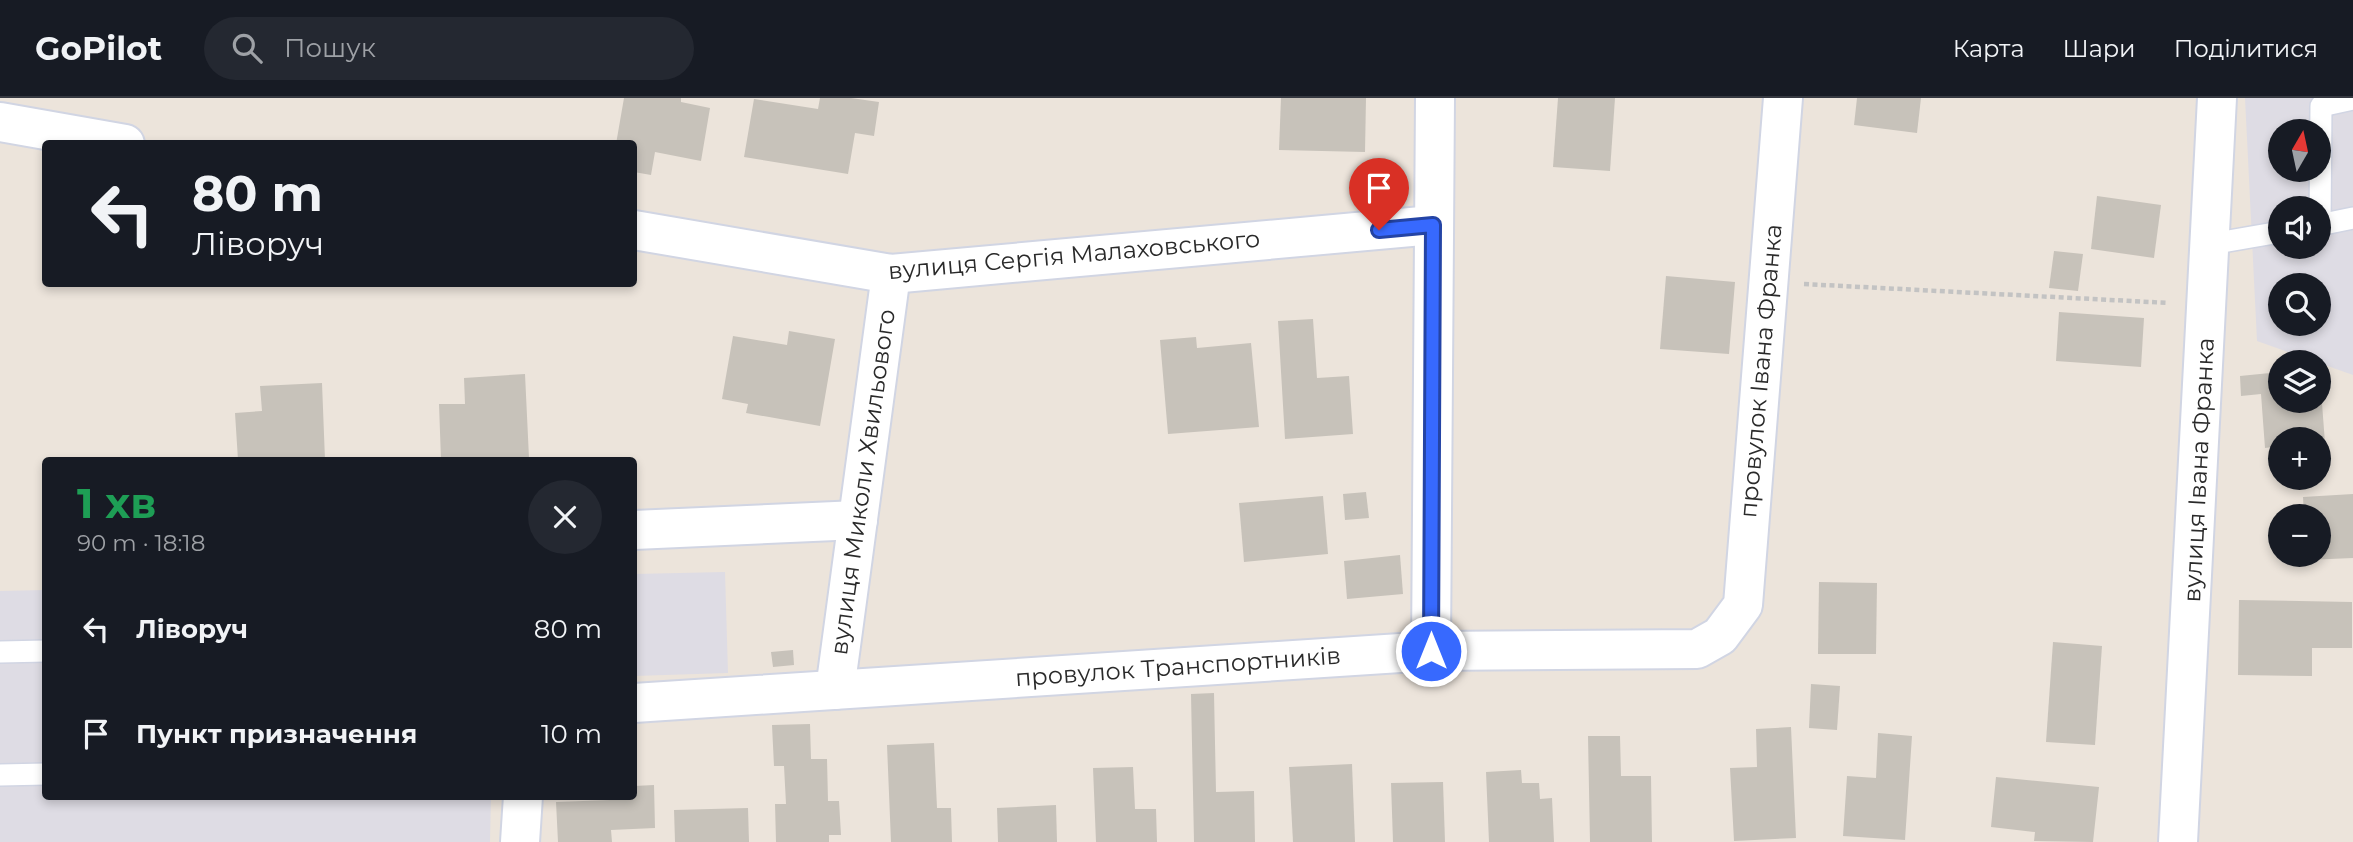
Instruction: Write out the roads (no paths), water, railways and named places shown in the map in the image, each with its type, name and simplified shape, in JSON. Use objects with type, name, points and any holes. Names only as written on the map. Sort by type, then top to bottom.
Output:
[{"type":"street","name":"провулок Івана Франка","points":[[1720,636],[1743,605],[1783,98]]},
{"type":"street","name":"вулиця Івана Франка","points":[[2178,842],[2217,98]]},
{"type":"street","points":[[1431,651],[1433,225],[1442,105]]},
{"type":"street","points":[[0,122],[102,140]]},
{"type":"street","name":"вулиця Сергія Малаховського","points":[[637,231],[891,274],[1433,225]]},
{"type":"street","name":"вулиця Миколи Хвильового","points":[[835,690],[891,274]]},
{"type":"street","points":[[637,530],[858,520]]},
{"type":"street","name":"провулок Транспортників","points":[[637,704],[1431,651],[1697,649],[1720,636]]},
{"type":"street","points":[[520,842],[523,800]]},
{"type":"lane","points":[[2319,196],[2321,106],[2353,99]]},
{"type":"lane","points":[[2331,223],[2353,218]]},
{"type":"lane","points":[[2211,244],[2268,234]]},
{"type":"lane","points":[[0,652],[42,651]]},
{"type":"lane","points":[[0,775],[42,774]]}]
